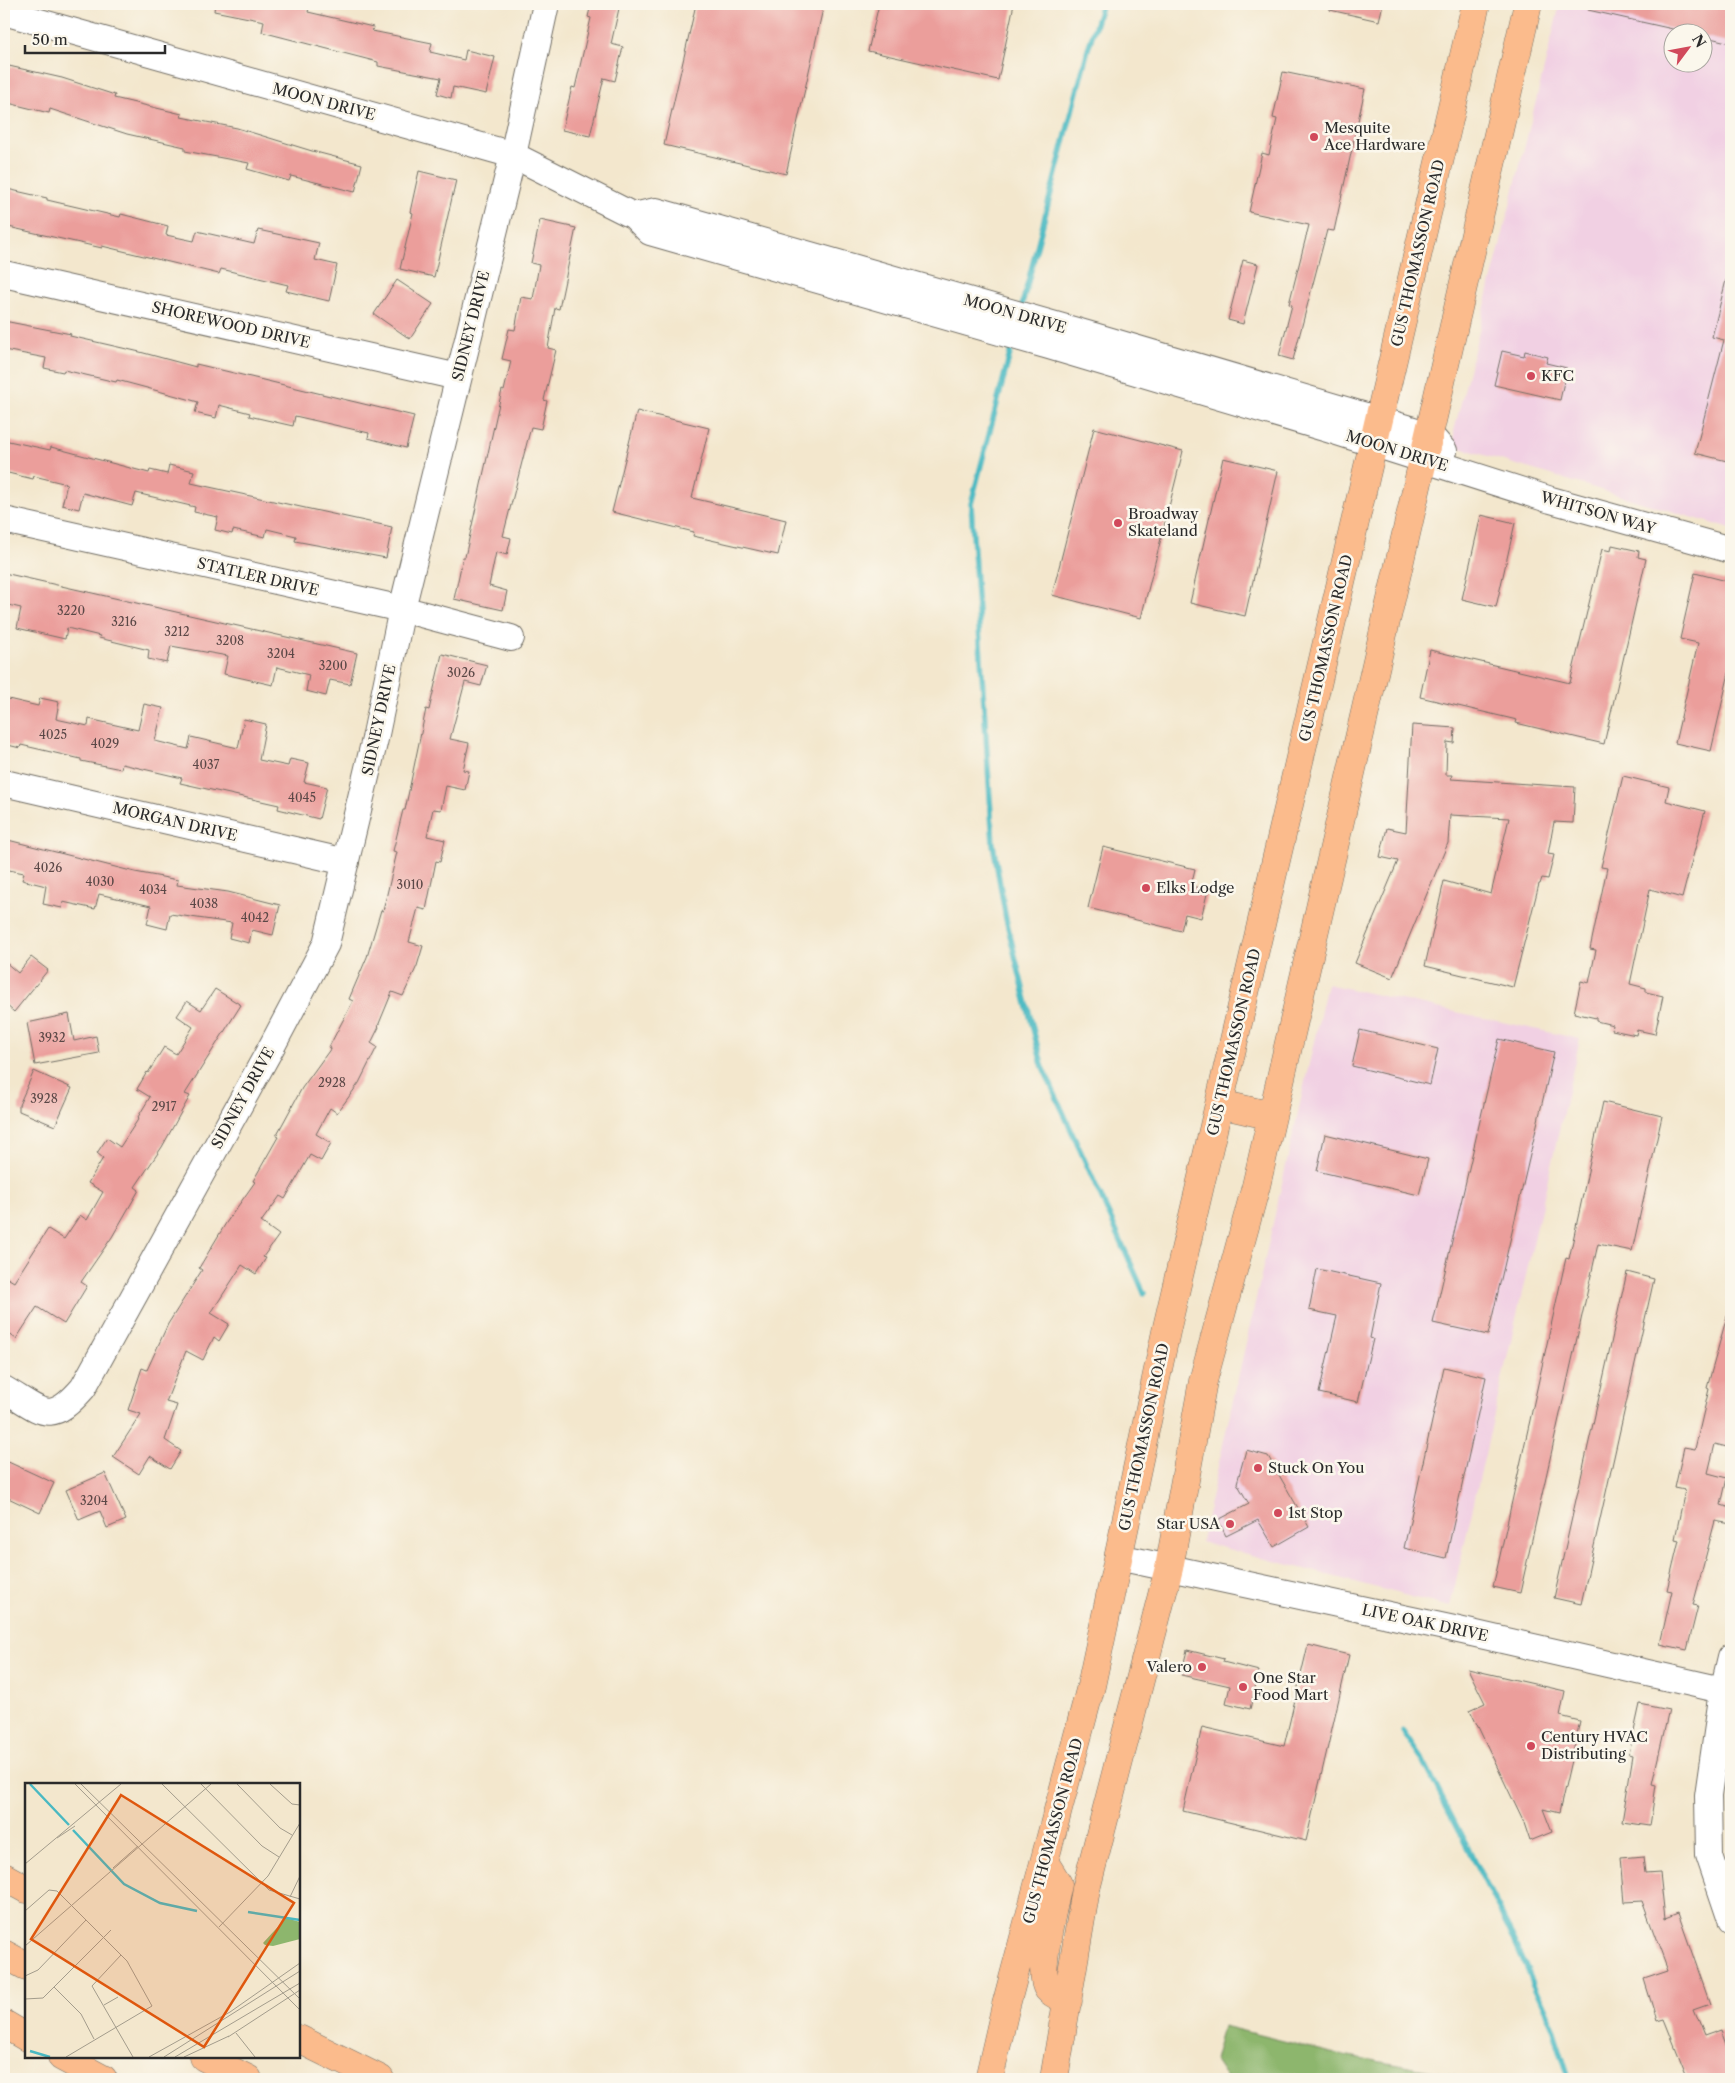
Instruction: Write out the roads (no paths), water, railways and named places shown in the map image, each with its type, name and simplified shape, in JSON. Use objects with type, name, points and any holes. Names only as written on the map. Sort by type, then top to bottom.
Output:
[{"type":"main road","name":"GUS THOMASSON ROAD","points":[[989,2079],[1006,2005],[1091,1686],[1167,1327],[1476,4]]},
{"type":"main road","points":[[1054,2079],[1086,1889],[1169,1568],[1203,1381],[1250,1210],[1528,4]]},
{"type":"main road","points":[[1220,1104],[1272,1116]]},
{"type":"main road","points":[[1045,1862],[1058,1884],[1045,1954],[1044,1979],[1049,1990],[1068,2001]]},
{"type":"main road","points":[[4,1877],[25,1888]]},
{"type":"main road","points":[[4,1954],[25,1965]]},
{"type":"main road","points":[[4,2024],[25,2036]]},
{"type":"main road","points":[[300,2039],[380,2079]]},
{"type":"main road","points":[[64,2058],[103,2079]]},
{"type":"main road","points":[[206,2058],[248,2079]]},
{"type":"street","name":"SIDNEY DRIVE","points":[[4,1389],[43,1413],[58,1411],[69,1404],[83,1388],[272,1046],[326,944],[375,739],[402,609],[513,155],[546,4]]},
{"type":"street","name":"MOON DRIVE","points":[[4,12],[513,155],[634,216],[656,211],[998,320],[1376,432],[1427,448],[1465,472]]},
{"type":"street","name":"SHOREWOOD DRIVE","points":[[4,274],[458,377]]},
{"type":"street","name":"WHITSON WAY","points":[[1465,472],[1551,500],[1731,550]]},
{"type":"street","name":"STATLER DRIVE","points":[[4,520],[402,609],[511,638]]},
{"type":"street","name":"MORGAN DRIVE","points":[[4,782],[346,862]]},
{"type":"street","name":"LIVE OAK DRIVE","points":[[1118,1557],[1463,1631],[1727,1692]]},
{"type":"street","points":[[1731,1657],[1727,1692],[1708,1796],[1708,1855],[1731,1920]]},
{"type":"waterway","points":[[1021,309],[1088,49],[1102,4]]},
{"type":"waterway","points":[[1013,342],[971,504],[993,844],[1006,919],[1042,1065],[1144,1293]]},
{"type":"waterway","points":[[1403,1731],[1422,1759],[1508,1927],[1553,2028],[1569,2079]]},
{"type":"place","name":"Mesquite Ace Hardware","points":[[1314,137]]},
{"type":"place","name":"KFC","points":[[1531,376]]},
{"type":"place","name":"Broadway Skateland","points":[[1118,523]]},
{"type":"place","name":"Elks Lodge","points":[[1146,888]]},
{"type":"place","name":"Stuck On You","points":[[1258,1468]]},
{"type":"place","name":"1st Stop","points":[[1278,1513]]},
{"type":"place","name":"Star USA","points":[[1230,1524]]},
{"type":"place","name":"Valero","points":[[1202,1667]]},
{"type":"place","name":"One Star Food Mart","points":[[1243,1687]]},
{"type":"place","name":"Century HVAC Distributing","points":[[1531,1746]]}]
